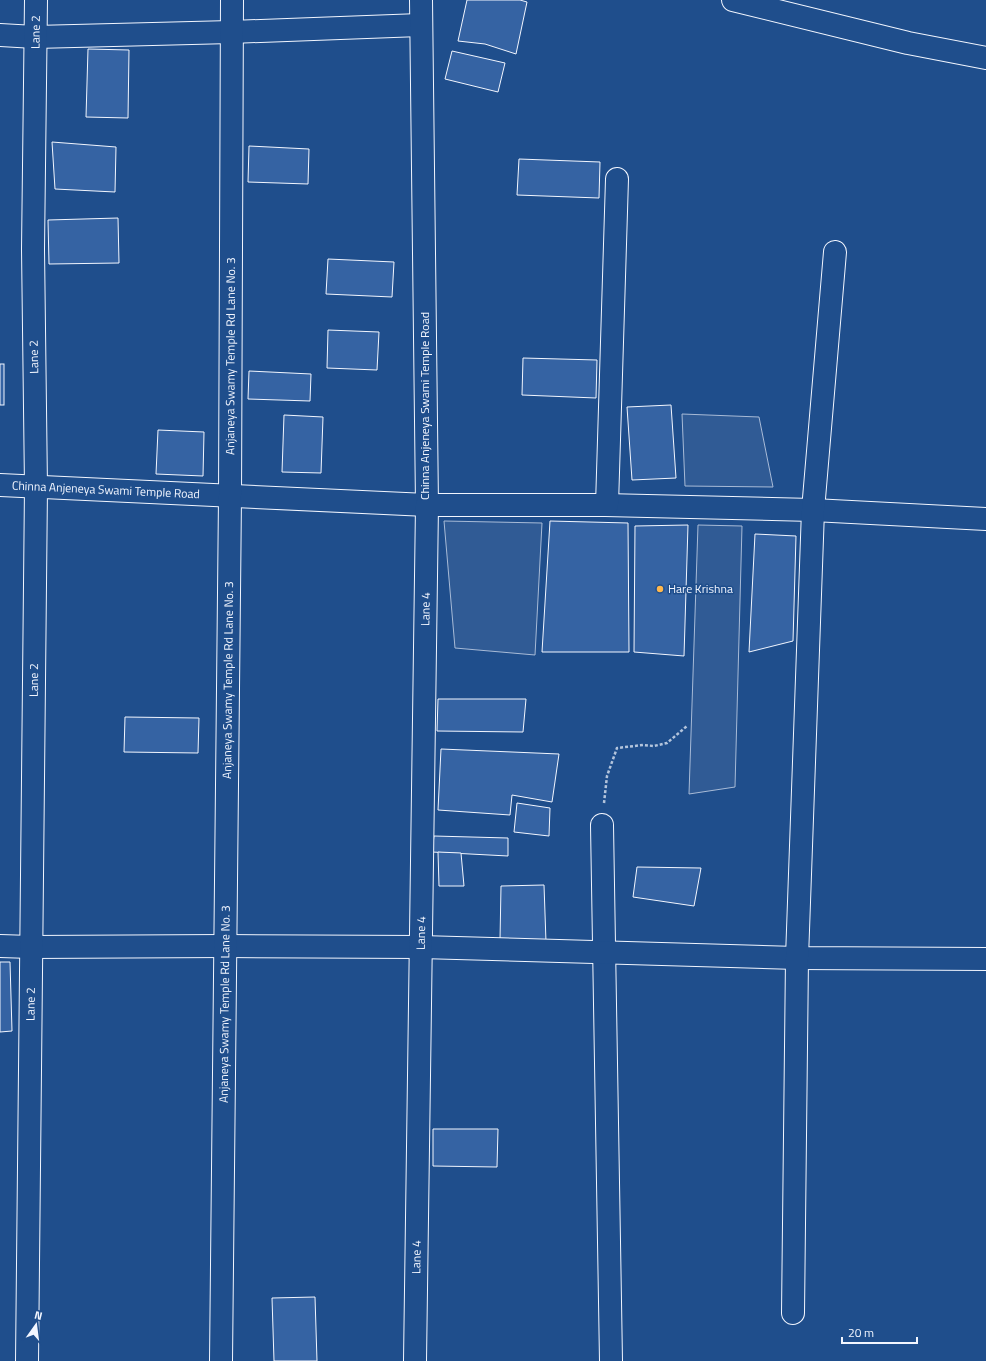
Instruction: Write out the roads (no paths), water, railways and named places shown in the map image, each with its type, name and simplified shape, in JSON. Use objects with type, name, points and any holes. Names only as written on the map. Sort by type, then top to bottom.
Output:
[{"type":"street","name":"Lane 2","points":[[27,1361],[36,487],[33,249],[36,0]]},
{"type":"street","name":"Anjaneya Swamy Temple Rd Lane No. 3","points":[[221,1361],[230,497],[232,0]]},
{"type":"street","name":"Chinna Anjeneya Swami Temple Road","points":[[0,485],[230,497],[427,505],[420,25],[421,0]]},
{"type":"street","points":[[734,0],[908,43],[986,58]]},
{"type":"street","points":[[0,35],[35,37],[420,25]]},
{"type":"street","points":[[604,505],[607,505],[617,179]]},
{"type":"street","points":[[794,1313],[797,958],[813,510],[834,252]]},
{"type":"street","points":[[427,505],[604,505],[813,510],[986,519]]},
{"type":"street","name":"Lane 4","points":[[415,1361],[427,505]]},
{"type":"street","points":[[603,817],[611,1361]]},
{"type":"street","points":[[0,946],[421,947],[797,958],[986,958]]},
{"type":"place","name":"Hare Krishna","points":[[660,589]]}]
